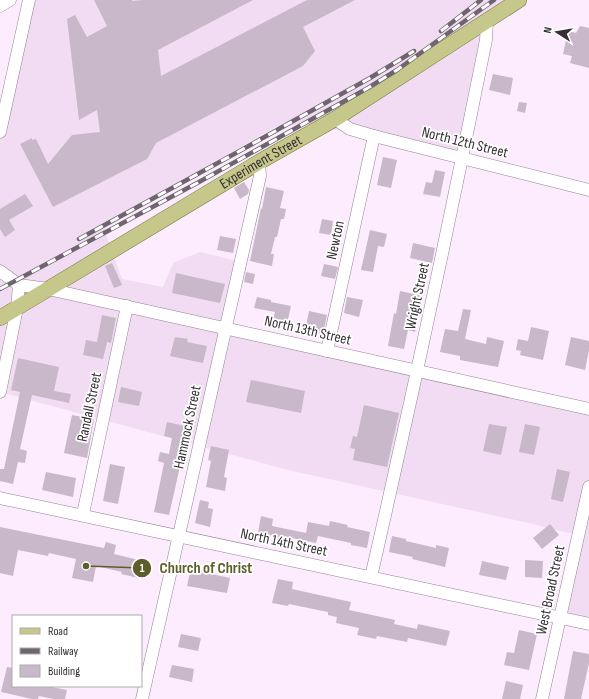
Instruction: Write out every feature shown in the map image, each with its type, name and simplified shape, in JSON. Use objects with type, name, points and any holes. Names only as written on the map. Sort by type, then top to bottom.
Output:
[{"type":"main road","name":"Experiment Street","points":[[0,318],[335,118],[519,0]]},
{"type":"street","points":[[0,6],[10,0]]},
{"type":"street","points":[[0,127],[29,0]]},
{"type":"street","name":"Wright Street","points":[[371,577],[418,371],[486,40],[487,21]]},
{"type":"street","name":"North 12th Street","points":[[335,118],[350,129],[374,136],[589,190]]},
{"type":"street","name":"Newton","points":[[327,351],[374,136]]},
{"type":"street","name":"Hammock Street","points":[[142,699],[260,176],[259,162]]},
{"type":"street","name":"North 13th Street","points":[[0,271],[19,284],[127,306],[589,409]]},
{"type":"street","points":[[0,392],[17,308],[19,284]]},
{"type":"street","name":"Randall Street","points":[[83,514],[127,306]]},
{"type":"street","name":"West Broad Street","points":[[542,699],[589,487]]},
{"type":"street","name":"North 14th Street","points":[[0,498],[83,514],[589,624]]},
{"type":"shaded area","points":[[32,0],[523,0],[493,17],[463,160],[312,124],[275,127],[104,229],[122,279],[163,287],[173,263],[200,252],[242,262],[229,328],[589,411],[589,626],[562,620],[581,536],[288,470],[0,392],[0,130]]},
{"type":"building","points":[[94,0],[253,0],[158,50],[161,76],[307,0],[355,0],[303,27],[315,51],[303,66],[156,143],[147,159],[53,207],[20,144],[32,138],[32,140],[36,139],[48,164],[72,135],[100,132],[97,110],[79,120],[67,19],[75,15],[87,37],[107,26]]},
{"type":"building","points":[[580,26],[589,28],[589,68],[570,63],[572,56],[563,54],[568,31],[576,33]]},
{"type":"building","points":[[493,74],[513,78],[510,95],[489,90]]},
{"type":"building","points":[[519,102],[527,103],[525,113],[517,111]]},
{"type":"building","points":[[383,157],[397,160],[391,188],[377,185]]},
{"type":"building","points":[[435,170],[445,172],[440,197],[423,194],[426,182],[432,183]]},
{"type":"building","points":[[244,182],[249,190],[248,194],[240,199],[234,188]]},
{"type":"building","points":[[266,187],[284,191],[280,208],[286,209],[284,219],[281,219],[277,237],[275,237],[271,254],[274,254],[272,266],[250,261]]},
{"type":"building","points":[[25,194],[33,206],[9,220],[15,230],[5,237],[0,229],[0,209]]},
{"type":"building","points":[[322,219],[333,221],[331,235],[319,233]]},
{"type":"building","points":[[370,230],[387,234],[384,247],[378,246],[373,272],[361,270]]},
{"type":"building","points":[[220,236],[236,239],[233,253],[217,250]]},
{"type":"building","points":[[413,243],[435,248],[432,263],[410,258]]},
{"type":"building","points":[[112,263],[122,285],[114,288],[105,266]]},
{"type":"building","points":[[324,264],[338,267],[335,279],[321,276]]},
{"type":"building","points":[[246,272],[255,274],[253,284],[244,282]]},
{"type":"building","points":[[176,273],[225,284],[220,303],[172,293]]},
{"type":"building","points":[[400,291],[423,296],[415,332],[408,330],[404,349],[388,346]]},
{"type":"building","points":[[257,297],[271,300],[271,302],[291,306],[286,328],[272,325],[275,312],[254,308]]},
{"type":"building","points":[[347,297],[363,300],[359,317],[344,313]]},
{"type":"building","points":[[463,309],[471,310],[465,339],[486,344],[487,337],[504,341],[498,367],[460,360],[460,356],[440,352],[445,329],[458,331]]},
{"type":"building","points":[[309,311],[327,315],[323,334],[305,331]]},
{"type":"building","points":[[102,315],[116,318],[111,343],[107,342],[103,359],[83,355],[86,340],[97,342]]},
{"type":"building","points":[[531,327],[549,331],[543,360],[520,355],[521,351],[516,350],[518,339],[528,341]]},
{"type":"building","points":[[175,337],[188,339],[187,342],[207,346],[203,363],[170,356]]},
{"type":"building","points":[[571,337],[589,341],[589,350],[585,370],[565,365]]},
{"type":"building","points":[[18,358],[59,367],[54,391],[71,394],[69,403],[32,395],[20,449],[27,451],[25,463],[18,462],[13,484],[0,481],[0,469],[4,469],[20,392],[11,390]]},
{"type":"building","points":[[251,380],[305,391],[301,413],[246,402]]},
{"type":"building","points":[[121,387],[142,392],[139,406],[118,402]]},
{"type":"building","points":[[364,405],[399,413],[387,467],[353,460],[355,449],[350,448],[353,436],[357,437]]},
{"type":"building","points":[[72,415],[94,419],[87,458],[64,453]]},
{"type":"building","points":[[167,422],[189,427],[169,515],[154,512],[164,463],[158,461],[160,452],[169,454],[172,438],[164,436]]},
{"type":"building","points":[[489,424],[507,427],[501,455],[483,451]]},
{"type":"building","points":[[525,424],[540,427],[534,455],[519,452]]},
{"type":"building","points":[[211,446],[229,450],[224,477],[227,478],[225,491],[206,487],[211,461],[208,460]]},
{"type":"building","points":[[110,464],[125,467],[118,504],[103,501]]},
{"type":"building","points":[[557,469],[570,472],[563,502],[551,499]]},
{"type":"building","points":[[46,472],[76,478],[73,497],[42,490]]},
{"type":"building","points":[[200,500],[209,502],[208,508],[213,509],[210,527],[195,523]]},
{"type":"building","points":[[261,516],[273,519],[272,526],[306,533],[308,522],[329,526],[330,521],[348,525],[347,527],[370,532],[367,548],[318,536],[316,543],[292,538],[291,543],[277,540],[278,537],[258,533]]},
{"type":"building","points":[[550,524],[559,535],[542,549],[533,538]]},
{"type":"building","points":[[0,527],[104,548],[106,542],[116,545],[114,554],[143,561],[139,578],[121,574],[122,572],[96,566],[93,582],[72,578],[76,559],[49,553],[48,556],[18,550],[13,576],[0,573]]},
{"type":"building","points":[[392,536],[436,548],[436,545],[449,548],[445,567],[412,559],[413,557],[389,552]]},
{"type":"building","points":[[525,560],[543,561],[542,578],[525,577]]},
{"type":"building","points":[[482,561],[509,567],[506,580],[479,575]]},
{"type":"building","points":[[191,568],[230,578],[227,593],[187,586]]},
{"type":"building","points":[[278,579],[293,582],[292,589],[351,602],[349,610],[395,620],[394,624],[417,629],[418,624],[450,631],[446,646],[408,638],[407,642],[377,636],[376,639],[357,635],[359,628],[336,623],[337,617],[328,615],[328,612],[289,604],[288,606],[272,603]]},
{"type":"building","points":[[519,630],[537,634],[529,670],[504,665],[507,652],[514,653]]},
{"type":"building","points":[[181,634],[201,638],[198,651],[178,647]]},
{"type":"building","points":[[573,651],[589,654],[589,663],[581,699],[564,699]]},
{"type":"building","points":[[172,665],[194,669],[192,682],[169,677]]},
{"type":"building","points":[[7,667],[12,668],[12,687],[52,687],[67,690],[65,699],[54,699],[39,696],[38,699],[32,699],[1,692]]},
{"type":"building","points":[[506,681],[523,685],[520,699],[502,699]]},
{"type":"railway","points":[[441,31],[481,0]]},
{"type":"railway","points":[[0,289],[199,182],[368,88],[397,70],[494,0]]},
{"type":"railway","points":[[79,239],[370,78],[414,51]]},
{"type":"place","name":"Church of Christ","points":[[86,566]]}]
